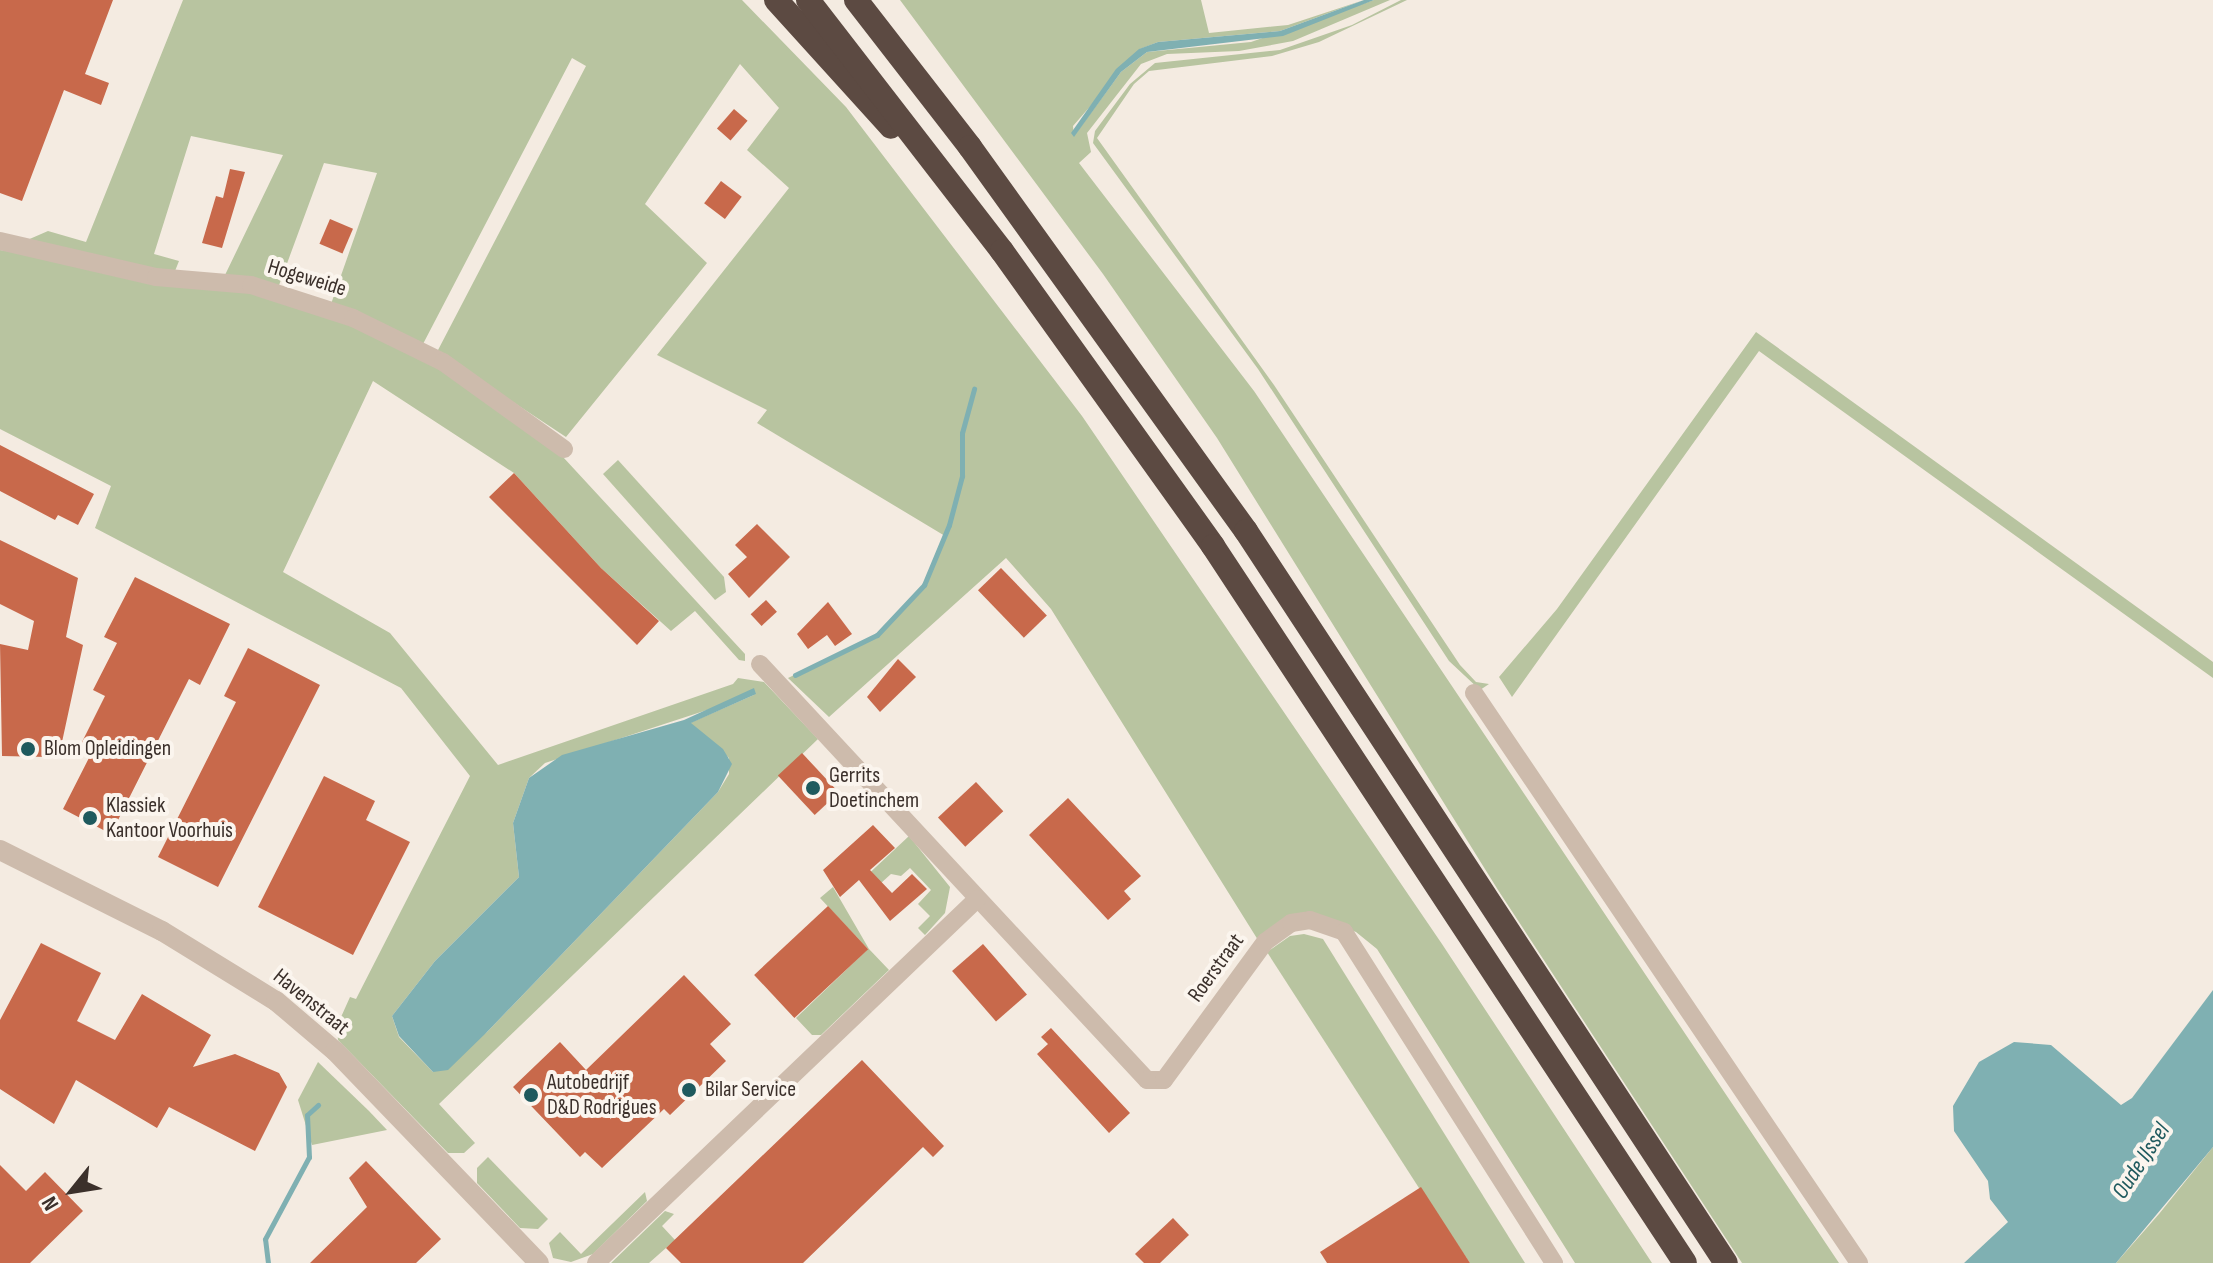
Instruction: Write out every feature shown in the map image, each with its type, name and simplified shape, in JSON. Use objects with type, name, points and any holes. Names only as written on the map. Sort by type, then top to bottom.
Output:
[{"type":"highway","points":[[776,0],[1002,251]]},
{"type":"highway","points":[[808,0],[1002,251],[1213,546],[1685,1263]]},
{"type":"highway","points":[[856,0],[970,147],[1289,595],[1726,1263]]},
{"type":"highway","points":[[878,0],[970,147]]},
{"type":"street","name":"Hogeweide","points":[[0,241],[156,277],[251,285],[353,318],[443,362],[564,449]]},
{"type":"street","name":"Roerstraat","points":[[760,664],[1147,1080],[1164,1080],[1265,942],[1301,921],[1344,932],[1554,1263]]},
{"type":"street","points":[[1474,693],[1859,1263]]},
{"type":"street","name":"Havenstraat","points":[[0,850],[162,931],[276,1001],[335,1051],[539,1263]]},
{"type":"street","points":[[596,1263],[977,899]]},
{"type":"green space","points":[[183,0],[742,0],[846,107],[1082,416],[1442,944],[1652,1263],[1575,1263],[1377,949],[1356,932],[1312,916],[1258,940],[1051,609],[1006,558],[829,717],[788,678],[877,635],[924,585],[945,536],[757,423],[767,410],[657,355],[789,188],[747,150],[779,108],[740,64],[645,204],[707,263],[566,437],[437,352],[586,66],[572,58],[423,344],[331,304],[377,173],[324,163],[278,288],[225,275],[283,155],[191,136],[154,254],[179,261],[173,276],[25,241],[48,231],[86,242]]},
{"type":"green space","points":[[900,0],[1201,0],[1209,33],[1288,25],[1364,0],[1280,31],[1158,42],[1140,49],[1073,126],[1074,136],[1121,72],[1147,52],[1251,42],[1374,0],[1390,0],[1293,41],[1239,51],[1167,54],[1141,64],[1087,133],[1091,152],[1079,163],[1254,391],[1839,1263],[1742,1263],[1498,890],[1217,438],[1103,274]]},
{"type":"green space","points":[[1401,0],[1407,0],[1319,42],[1272,56],[1149,71],[1134,84],[1097,138],[1274,385],[1460,665],[1476,682],[1489,684],[1480,690],[1449,661],[1258,369],[1093,143],[1095,131],[1130,84],[1155,63],[1280,50],[1352,25]]},
{"type":"green space","points":[[0,250],[253,290],[393,338],[551,444],[745,654],[745,661],[739,660],[695,611],[671,631],[601,568],[514,473],[373,381],[283,572],[390,633],[498,765],[733,684],[738,678],[764,682],[818,739],[439,1104],[475,1143],[464,1153],[448,1153],[338,1040],[337,1026],[350,997],[356,999],[470,776],[401,688],[95,528],[111,486],[0,429]],"holes":[[[756,694],[690,723],[729,758],[729,774],[718,792],[487,1032],[433,1072],[399,1037],[392,1016],[435,961],[519,877],[513,823],[529,778],[545,763]]]},
{"type":"green space","points":[[1756,332],[2213,662],[2213,678],[1759,351],[1512,697],[1499,677],[1557,609]]},
{"type":"green space","points":[[618,460],[724,577],[726,592],[715,600],[603,474]]},
{"type":"green space","points":[[909,836],[950,887],[945,913],[925,935],[918,928],[930,916],[918,904],[931,890],[910,868],[901,876],[891,874],[870,893],[861,881]]},
{"type":"green space","points":[[833,887],[869,949],[889,970],[821,1035],[812,1035],[796,1018],[868,949],[820,898]]},
{"type":"green space","points":[[1304,934],[1323,939],[1525,1263],[1470,1263],[1419,1188],[1267,952],[1290,936]]},
{"type":"green space","points":[[318,1062],[387,1130],[312,1145],[298,1100]]},
{"type":"green space","points":[[2213,1147],[2213,1263],[2116,1263],[2159,1214]]},
{"type":"green space","points":[[488,1157],[548,1219],[538,1229],[520,1228],[477,1183],[477,1168]]},
{"type":"green space","points":[[645,1192],[647,1201],[593,1254],[571,1262],[553,1258],[549,1243],[560,1232],[581,1254]]},
{"type":"green space","points":[[665,1211],[674,1214],[662,1226],[675,1240],[649,1263],[611,1263]]},
{"type":"water","points":[[1364,0],[1374,0],[1283,36],[1147,52],[1121,72],[1074,137],[1071,133],[1116,69],[1139,49],[1158,42],[1280,31]]},
{"type":"water","points":[[754,688],[756,694],[691,723],[723,749],[732,764],[718,792],[487,1032],[448,1070],[433,1072],[399,1036],[392,1016],[435,961],[519,877],[513,823],[529,778],[562,755],[684,720]]},
{"type":"water","name":"Oude IJssel","points":[[2213,990],[2213,1147],[2116,1263],[1964,1263],[2008,1222],[1990,1199],[1988,1181],[1954,1131],[1953,1106],[1979,1062],[2014,1042],[2051,1045],[2121,1105],[2132,1098]]},
{"type":"building","points":[[0,0],[113,0],[85,74],[109,83],[101,105],[64,90],[22,201],[0,193]]},
{"type":"building","points":[[734,109],[748,121],[731,140],[717,129]]},
{"type":"building","points":[[230,169],[245,172],[222,248],[202,243],[216,196],[223,198]]},
{"type":"building","points":[[721,181],[742,197],[725,219],[704,203]]},
{"type":"building","points":[[330,219],[353,229],[342,254],[319,244]]},
{"type":"building","points":[[0,445],[94,494],[78,525],[58,515],[55,520],[0,491]]},
{"type":"building","points":[[514,473],[601,568],[659,621],[637,645],[489,497]]},
{"type":"building","points":[[757,524],[790,557],[749,598],[728,574],[747,557],[735,545]]},
{"type":"building","points":[[0,540],[78,578],[66,637],[83,645],[62,742],[51,740],[48,757],[2,756],[0,644],[28,650],[34,621],[0,604]]},
{"type":"building","points":[[1001,568],[1047,615],[1024,638],[978,590]]},
{"type":"building","points":[[135,577],[230,624],[200,685],[189,679],[111,834],[63,809],[93,750],[81,744],[105,696],[93,690],[117,643],[104,637]]},
{"type":"building","points":[[766,600],[777,612],[762,626],[751,614]]},
{"type":"building","points":[[828,602],[852,634],[835,646],[827,635],[808,649],[797,634]]},
{"type":"building","points":[[248,648],[320,685],[218,887],[158,857],[236,702],[224,696]]},
{"type":"building","points":[[898,659],[916,677],[880,712],[867,697]]},
{"type":"building","points":[[802,753],[839,792],[815,815],[778,776]]},
{"type":"building","points":[[324,776],[375,801],[366,820],[410,842],[353,955],[258,907]]},
{"type":"building","points":[[976,782],[1003,811],[965,847],[938,817]]},
{"type":"building","points":[[1068,798],[1141,876],[1124,891],[1131,899],[1108,920],[1029,835]]},
{"type":"building","points":[[873,825],[895,848],[870,870],[892,893],[912,874],[927,889],[890,921],[859,880],[840,897],[823,870]]},
{"type":"building","points":[[828,906],[868,949],[794,1018],[754,975]]},
{"type":"building","points":[[41,943],[101,973],[77,1021],[115,1040],[142,994],[211,1035],[193,1067],[235,1054],[279,1073],[287,1087],[255,1151],[169,1107],[157,1128],[76,1080],[54,1124],[0,1089],[0,1020]]},
{"type":"building","points":[[983,944],[1027,995],[996,1021],[952,971]]},
{"type":"building","points":[[684,975],[731,1024],[710,1044],[726,1061],[670,1115],[664,1109],[602,1168],[585,1152],[580,1157],[513,1087],[560,1042],[586,1070]]},
{"type":"building","points":[[1051,1028],[1130,1113],[1109,1133],[1037,1054],[1048,1044],[1041,1037]]},
{"type":"building","points":[[862,1060],[944,1146],[933,1157],[923,1147],[803,1263],[681,1263],[666,1248]]},
{"type":"building","points":[[366,1161],[441,1239],[416,1263],[310,1263],[367,1207],[349,1178]]},
{"type":"building","points":[[0,1165],[26,1191],[45,1172],[83,1211],[30,1263],[0,1263]]},
{"type":"building","points":[[1421,1187],[1470,1263],[1327,1263],[1320,1252]]},
{"type":"building","points":[[1173,1218],[1189,1235],[1160,1263],[1144,1263],[1135,1254]]},
{"type":"waterway","points":[[795,675],[877,635],[924,585],[949,525],[962,476],[962,433],[974,389]]},
{"type":"waterway","points":[[268,1263],[265,1239],[309,1157],[307,1115],[318,1105]]},
{"type":"place","name":"Blom Opleidingen","points":[[28,749]]},
{"type":"place","name":"Gerrits Doetinchem","points":[[813,788]]},
{"type":"place","name":"Klassiek Kantoor Voorhuis","points":[[90,818]]},
{"type":"place","name":"Bilar Service","points":[[689,1090]]},
{"type":"place","name":"Autobedrijf D&D Rodrigues","points":[[531,1095]]}]
